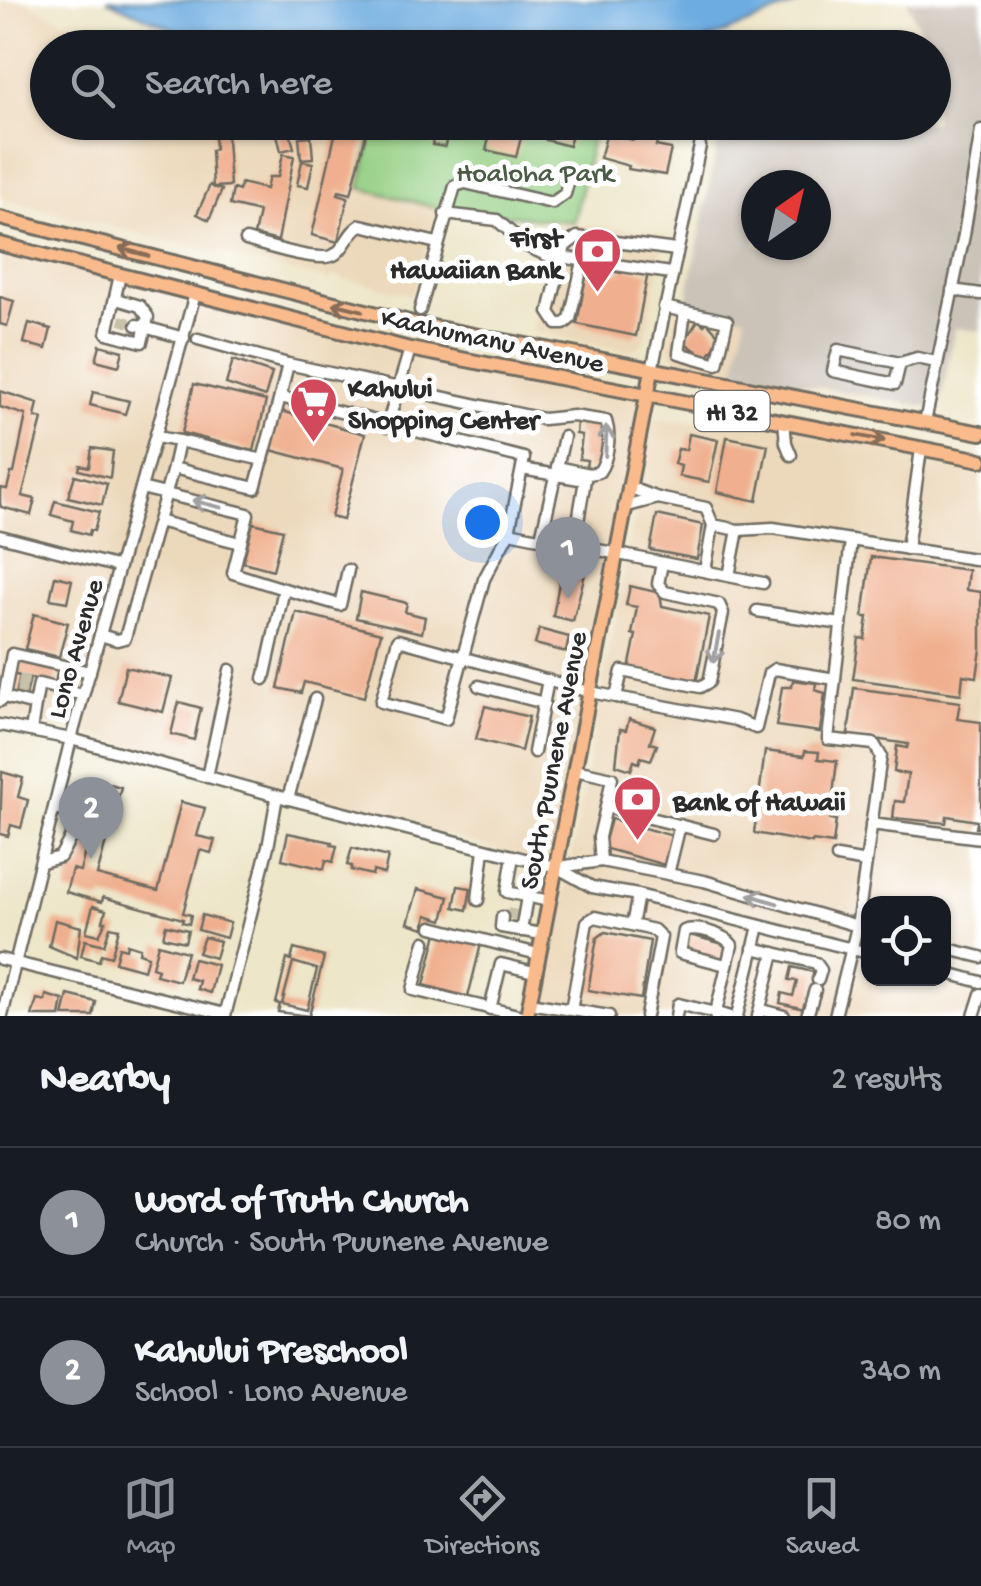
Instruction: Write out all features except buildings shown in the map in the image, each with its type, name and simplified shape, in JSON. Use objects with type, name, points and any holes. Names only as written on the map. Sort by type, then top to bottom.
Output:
[{"type":"main road","name":"Kaahumanu Avenue","points":[[0,218],[201,270],[652,370],[981,433]]},
{"type":"main road","name":"Kaahumanu Avenue","points":[[0,244],[410,349],[981,460]]},
{"type":"main road","points":[[195,294],[201,270]]},
{"type":"main road","points":[[410,349],[418,317]]},
{"type":"main road","name":"South Puunene Avenue","points":[[526,1012],[652,370]]},
{"type":"main road","points":[[921,448],[925,422]]},
{"type":"street","points":[[925,422],[981,130]]},
{"type":"street","points":[[652,370],[700,146]]},
{"type":"street","points":[[418,317],[452,189],[461,183],[555,203],[566,194],[571,172]]},
{"type":"street","points":[[445,213],[497,220],[532,249],[584,261],[672,273]]},
{"type":"street","points":[[246,240],[322,258],[339,252],[354,228],[360,226],[437,243]]},
{"type":"street","points":[[584,261],[572,316],[566,324],[559,325],[552,321],[550,312],[567,242],[577,237],[676,250]]},
{"type":"street","points":[[116,299],[140,306],[148,318],[141,326],[142,342],[107,333],[115,319],[116,299],[120,275]]},
{"type":"street","points":[[952,290],[981,294]]},
{"type":"street","name":"Lono Avenue","points":[[2,1016],[71,739],[195,294]]},
{"type":"street","points":[[664,308],[685,312],[727,321],[717,364],[679,353],[685,312]]},
{"type":"street","points":[[141,326],[184,338]]},
{"type":"street","points":[[198,339],[396,390],[550,420],[573,416],[602,419],[608,425],[604,464],[599,472],[522,469]]},
{"type":"street","points":[[387,426],[410,349]]},
{"type":"street","points":[[900,362],[895,384],[833,371],[838,350],[900,362],[917,358],[936,362]]},
{"type":"street","points":[[172,468],[255,488],[288,364]]},
{"type":"street","points":[[280,397],[524,458],[509,532],[484,579],[462,656],[446,719],[381,702],[398,640],[462,656],[590,692],[736,720],[756,728],[769,673],[775,670],[835,679]]},
{"type":"street","points":[[784,421],[786,443],[792,455]]},
{"type":"street","points":[[156,437],[263,460]]},
{"type":"street","points":[[540,538],[564,437]]},
{"type":"street","points":[[100,635],[125,638],[180,442]]},
{"type":"street","points":[[907,549],[921,448]]},
{"type":"street","points":[[556,471],[586,480],[574,545]]},
{"type":"street","points":[[628,487],[706,508],[713,525],[705,571]]},
{"type":"street","points":[[142,488],[248,514],[233,574],[340,605],[348,570]]},
{"type":"street","points":[[624,507],[658,498]]},
{"type":"street","points":[[158,521],[240,543]]},
{"type":"street","points":[[713,525],[738,530],[773,528],[981,560]]},
{"type":"street","points":[[730,576],[738,530]]},
{"type":"street","points":[[509,532],[763,583]]},
{"type":"street","points":[[0,536],[119,567]]},
{"type":"street","points":[[851,540],[828,740],[874,744],[881,754],[864,896]]},
{"type":"street","points":[[616,697],[622,672],[700,687],[709,682],[722,613],[720,604],[665,592],[658,584],[662,563]]},
{"type":"street","points":[[264,678],[284,589]]},
{"type":"street","points":[[758,611],[842,624]]},
{"type":"street","points":[[31,731],[12,654],[90,672]]},
{"type":"street","points":[[56,688],[61,665]]},
{"type":"street","points":[[207,776],[230,670]]},
{"type":"street","points":[[534,752],[548,680]]},
{"type":"street","points":[[479,686],[544,702]]},
{"type":"street","points":[[20,689],[56,688],[83,695]]},
{"type":"street","points":[[0,959],[225,1015],[268,842],[315,699]]},
{"type":"street","points":[[0,725],[71,739],[556,867],[592,887],[861,951]]},
{"type":"street","points":[[576,770],[612,778],[599,837],[600,861]]},
{"type":"street","points":[[42,862],[60,857],[74,834],[72,816],[55,807]]},
{"type":"street","points":[[606,807],[714,834]]},
{"type":"street","points":[[871,824],[981,838]]},
{"type":"street","points":[[668,874],[680,826]]},
{"type":"street","points":[[478,900],[484,848]]},
{"type":"street","points":[[505,947],[516,894],[513,856]]},
{"type":"street","points":[[837,857],[866,862]]},
{"type":"street","points":[[556,867],[600,861],[704,881],[861,927]]},
{"type":"street","points":[[516,894],[549,902]]},
{"type":"street","points":[[510,918],[516,894]]},
{"type":"street","points":[[632,925],[638,895]]},
{"type":"street","points":[[688,908],[680,953],[726,965]]},
{"type":"street","points":[[571,1010],[587,922],[595,917],[654,930],[661,937],[646,1016]]},
{"type":"street","points":[[510,918],[542,934]]},
{"type":"street","points":[[737,1016],[759,926]]},
{"type":"street","points":[[432,927],[538,954]]},
{"type":"street","points":[[684,930],[690,928],[729,940],[732,945],[715,1014]]},
{"type":"street","points":[[835,1016],[852,949],[861,932]]},
{"type":"street","points":[[425,942],[414,990],[490,1008],[526,1012],[571,1010],[608,1016]]},
{"type":"street","points":[[754,948],[816,963],[820,970],[807,1016]]},
{"type":"street","points":[[951,950],[981,957]]},
{"type":"street","points":[[758,1014],[774,953]]},
{"type":"street","points":[[490,1008],[501,964],[534,972]]},
{"type":"street","points":[[951,974],[981,982]]},
{"type":"street","points":[[974,1016],[981,994]]},
{"type":"street","points":[[676,1016],[678,1004],[728,1016]]},
{"type":"street","points":[[758,1014],[762,1010],[784,1016]]},
{"type":"shaded area","points":[[0,0],[22,0],[84,30],[30,30],[30,140],[370,140],[360,188],[438,208],[413,295],[333,276],[331,281],[0,198]]},
{"type":"shaded area","points":[[907,0],[981,0],[981,331],[955,328],[939,409],[735,372],[746,316],[686,303],[719,140],[951,140],[951,30],[920,30]]},
{"type":"shaded area","name":"First Hawaiian Bank","points":[[556,221],[665,235],[645,341],[640,347],[628,351],[532,331]]},
{"type":"shaded area","points":[[0,244],[410,349],[646,395],[556,867],[81,731],[0,717]]},
{"type":"shaded area","points":[[679,302],[747,315],[735,372],[680,360],[672,354],[669,345]]},
{"type":"shaded area","points":[[652,419],[818,428],[981,460],[981,1016],[542,1016]]},
{"type":"green space","name":"Hoaloha Park","points":[[370,140],[591,140],[574,222],[438,208],[360,188]]},
{"type":"water","points":[[107,0],[807,0],[733,30],[177,30]]},
{"type":"tunnel","points":[[120,320],[137,325]]},
{"type":"tunnel","points":[[19,679],[30,681]]},
{"type":"tunnel","points":[[17,688],[28,690]]},
{"type":"tunnel","points":[[511,919],[513,908]]},
{"type":"place","name":"First Hawaiian Bank","points":[[597,294]]},
{"type":"place","name":"Kahului Shopping Center","points":[[313,444]]},
{"type":"place","name":"Word of Truth Church","points":[[568,599]]},
{"type":"place","name":"Bank of Hawaii","points":[[638,842]]},
{"type":"place","name":"Kahului Preschool","points":[[91,859]]}]
